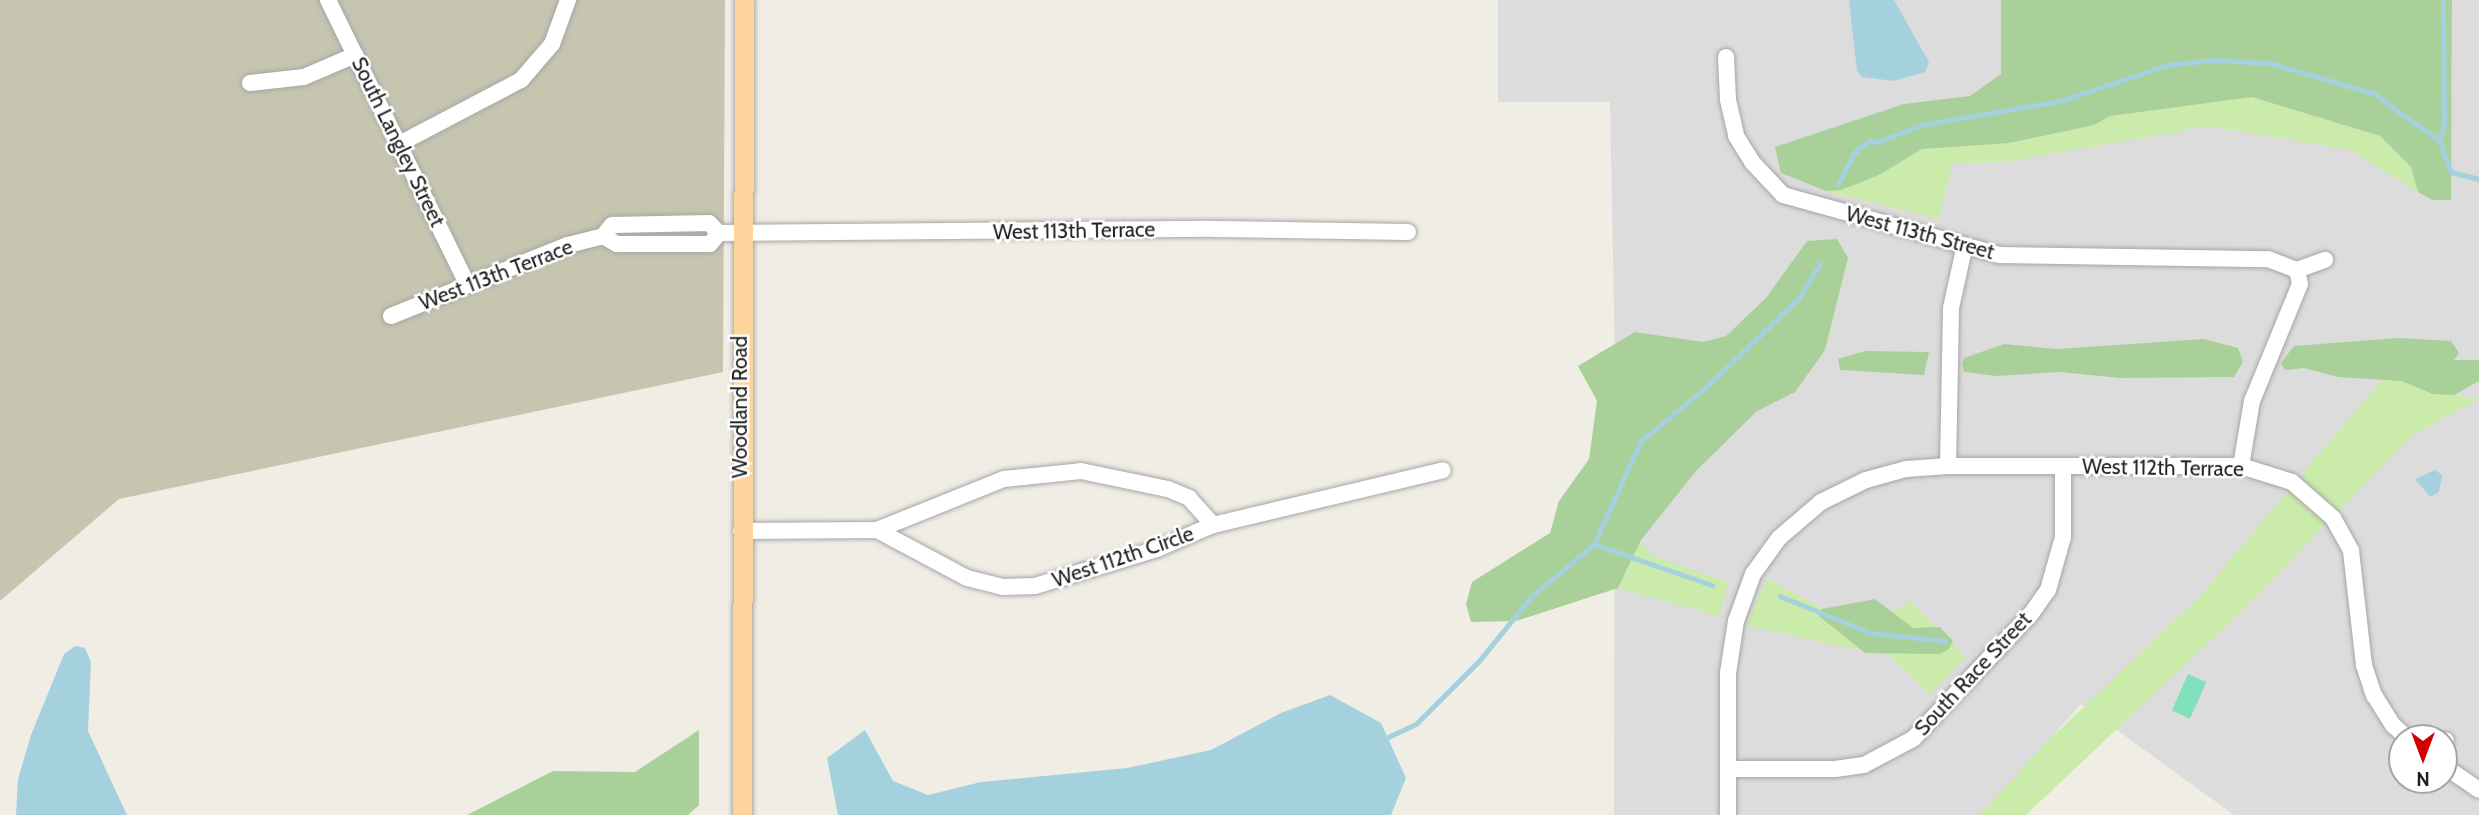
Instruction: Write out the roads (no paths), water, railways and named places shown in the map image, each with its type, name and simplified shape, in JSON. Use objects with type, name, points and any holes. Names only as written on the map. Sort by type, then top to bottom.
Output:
[{"type":"main road","name":"Woodland Road","points":[[742,815],[740,233],[744,0]]},
{"type":"street","name":"South Langley Street","points":[[328,0],[401,143],[467,284]]},
{"type":"street","points":[[401,143],[521,80],[552,44],[568,0]]},
{"type":"street","points":[[250,83],[304,78],[355,55]]},
{"type":"street","name":"West 113th Street","points":[[1726,57],[1736,136],[1752,162],[1783,195],[1964,248],[1999,255],[2268,259],[2297,270]]},
{"type":"street","name":"West 113th Terrace","points":[[391,316],[467,284],[603,236],[612,225],[660,221],[709,223],[719,233],[1213,229],[1408,232]]},
{"type":"street","points":[[603,236],[617,244],[710,244],[719,233]]},
{"type":"street","points":[[1948,466],[1951,308],[1964,248]]},
{"type":"street","points":[[2241,466],[2252,401],[2300,284],[2297,270],[2325,260]]},
{"type":"street","name":"West 112th Terrace","points":[[1728,815],[1728,673],[1736,621],[1753,574],[1779,538],[1821,502],[1866,480],[1906,470],[1948,466],[2241,466],[2292,482],[2333,518],[2351,551],[2364,665],[2374,695],[2396,724]]},
{"type":"street","name":"South Race Street","points":[[1728,769],[1835,769],[1864,765],[1913,739],[2032,614],[2048,590],[2063,537],[2063,466]]},
{"type":"street","name":"West 112th Circle","points":[[877,530],[967,578],[1016,588],[1055,582],[1111,565],[1213,525],[1443,470]]},
{"type":"street","name":"West 112th Circle","points":[[741,531],[877,530],[1004,480],[1081,471],[1168,489],[1189,498],[1213,525]]},
{"type":"street","points":[[2458,776],[2479,790]]},
{"type":"water","points":[[1849,0],[1894,0],[1929,62],[1925,72],[1894,81],[1862,77],[1857,71]]},
{"type":"water","points":[[2435,470],[2442,475],[2439,492],[2430,497],[2415,479]]},
{"type":"water","points":[[75,646],[85,648],[91,662],[88,731],[127,815],[16,815],[18,779],[31,735],[64,654]]},
{"type":"water","points":[[1330,695],[1381,723],[1406,778],[1391,815],[838,815],[827,758],[865,730],[893,781],[928,795],[981,782],[1127,768],[1211,750],[1281,713]]},
{"type":"waterway","points":[[1838,184],[1855,152],[1869,141],[1878,142],[1921,125],[2060,101],[2167,65],[2212,60],[2270,63],[2375,94],[2440,141],[2444,124],[2443,0]]},
{"type":"waterway","points":[[2440,141],[2451,172],[2479,179]]},
{"type":"waterway","points":[[1388,737],[1416,724],[1479,661],[1531,597],[1594,544],[1641,441],[1706,387],[1798,299],[1820,264]]},
{"type":"waterway","points":[[1594,544],[1712,585]]},
{"type":"waterway","points":[[1780,596],[1871,633],[1946,641]]}]
